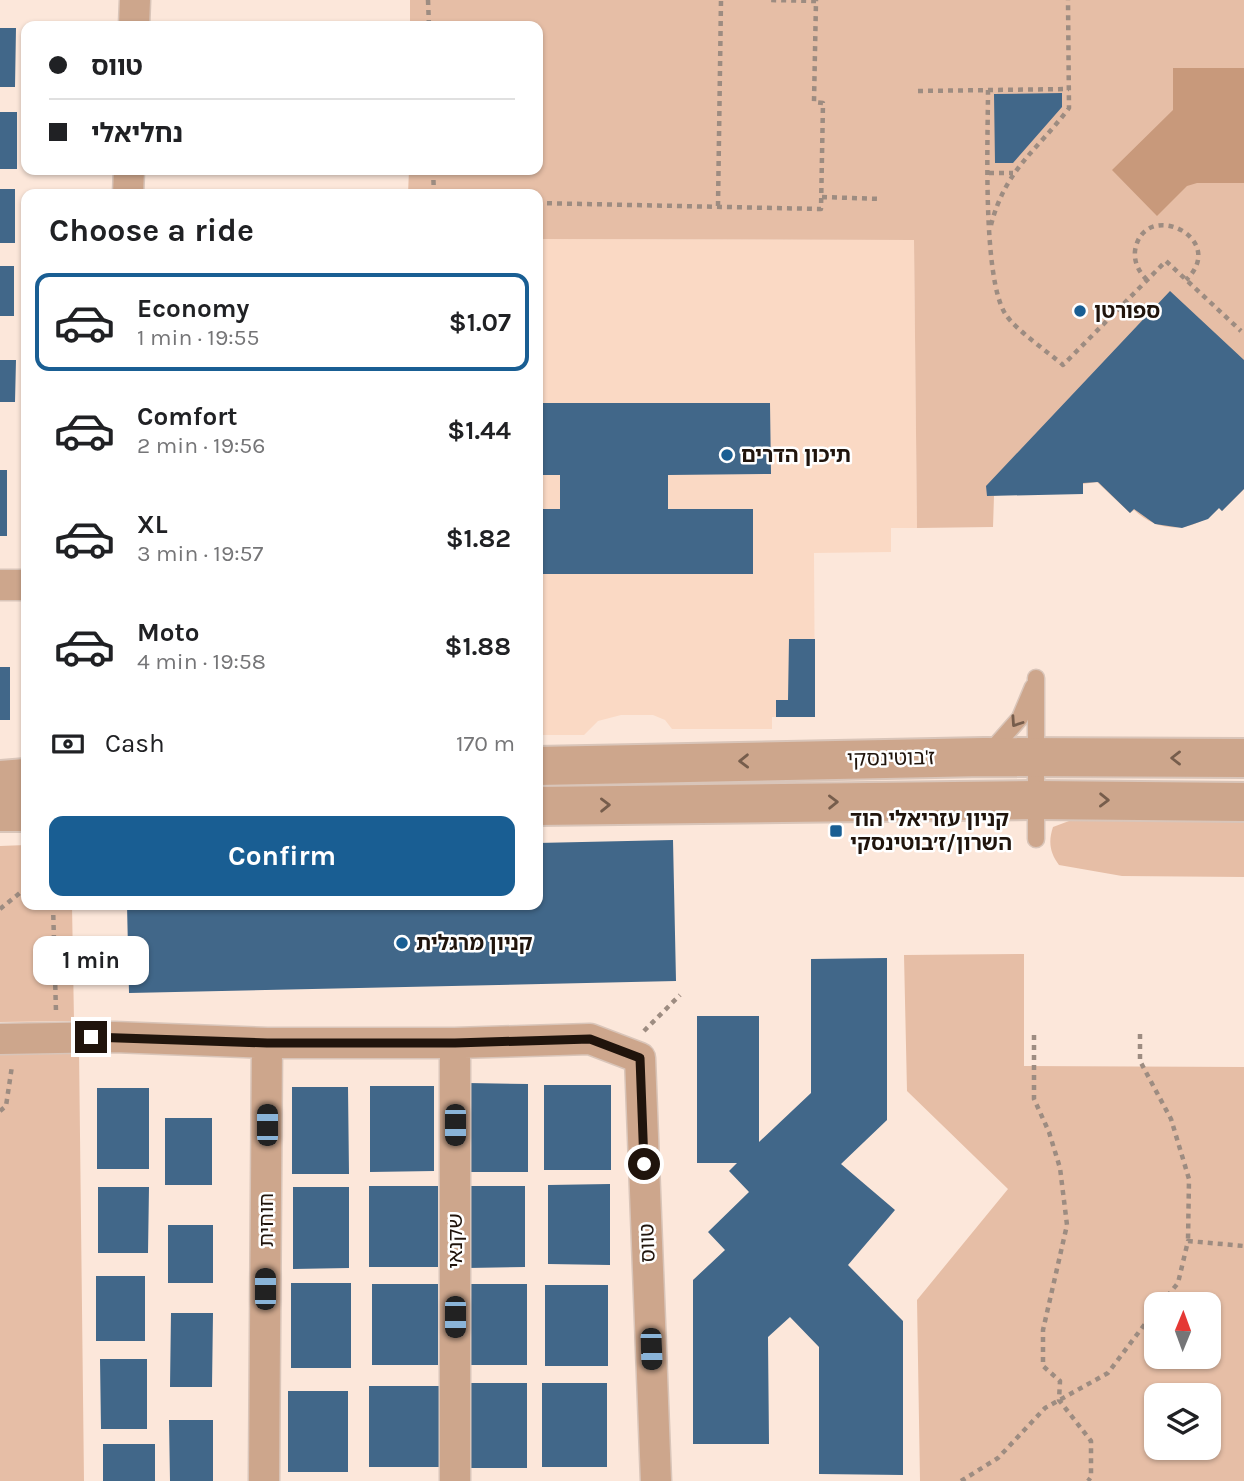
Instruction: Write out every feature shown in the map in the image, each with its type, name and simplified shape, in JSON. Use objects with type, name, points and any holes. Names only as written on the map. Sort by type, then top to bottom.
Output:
[{"type":"street","points":[[134,21],[135,0]]},
{"type":"street","points":[[0,585],[21,585]]},
{"type":"street","name":"ז'בוטינסקי","points":[[543,766],[984,757],[1244,758]]},
{"type":"street","points":[[0,780],[21,778]]},
{"type":"street","name":"ז'בוטינסקי","points":[[543,806],[1036,800],[1244,802]]},
{"type":"street","points":[[0,812],[21,812]]},
{"type":"street","points":[[7,1047],[114,1037],[267,1043],[455,1043],[590,1039],[624,1052]]},
{"type":"street","name":"חוחית","points":[[264,1481],[267,1043]]},
{"type":"street","name":"שקנאי","points":[[455,1043],[455,1481]]},
{"type":"street","name":"טווס","points":[[624,1052],[640,1058],[656,1481]]},
{"type":"lane","points":[[984,757],[998,746],[1020,718],[1036,678],[1036,839]]},
{"type":"path","points":[[428,0],[429,21]]},
{"type":"path","points":[[718,206],[721,0]]},
{"type":"path","points":[[543,203],[821,209],[823,103],[814,102],[816,1],[769,0]]},
{"type":"path","points":[[989,233],[1001,192],[1069,108],[1068,0]]},
{"type":"path","points":[[918,91],[1069,89]]},
{"type":"path","points":[[988,90],[989,233],[997,295],[1006,316],[1063,365],[1166,261],[1241,331]]},
{"type":"path","points":[[989,173],[1014,173]]},
{"type":"path","points":[[822,197],[880,199]]},
{"type":"path","points":[[1147,280],[1136,263],[1138,243],[1144,234],[1162,225],[1182,229],[1195,244],[1196,264],[1186,280]]},
{"type":"path","points":[[0,909],[21,892]]},
{"type":"path","points":[[53,910],[56,1014]]},
{"type":"path","points":[[624,1052],[680,995]]},
{"type":"path","points":[[1140,1034],[1140,1061],[1171,1119],[1189,1179],[1188,1241],[1178,1283],[1170,1292]]},
{"type":"path","points":[[1034,1035],[1034,1099],[1049,1132],[1060,1168],[1068,1225],[1042,1330],[1043,1366],[1060,1381],[1059,1400],[1091,1441],[1091,1477],[1088,1481]]},
{"type":"path","points":[[0,1111],[6,1106],[7,1047]]},
{"type":"path","points":[[1188,1241],[1244,1246]]},
{"type":"path","points":[[961,1481],[998,1458],[1045,1408],[1108,1373],[1144,1325]]},
{"type":"shaded area","name":"ספורטן","points":[[410,0],[1244,0],[1244,489],[1222,511],[1219,508],[1188,526],[1165,527],[1144,518],[1134,510],[1130,513],[1097,482],[994,496],[993,527],[917,528],[914,240],[543,239],[543,189],[408,189],[409,175],[543,175],[543,21],[410,21]]},
{"type":"shaded area","points":[[1173,68],[1244,68],[1244,183],[1197,183],[1187,186],[1157,216],[1112,170],[1173,110]]},
{"type":"shaded area","name":"תיכון הדרים","points":[[543,239],[914,240],[917,528],[891,528],[891,552],[814,553],[815,717],[772,717],[772,729],[672,729],[665,720],[653,715],[621,715],[598,721],[584,735],[543,735]]},
{"type":"shaded area","points":[[1085,815],[1244,819],[1244,877],[1122,876],[1059,865],[1051,847],[1053,827]]},
{"type":"shaded area","points":[[21,845],[21,910],[72,910],[74,1021],[0,1022],[0,846]]},
{"type":"shaded area","points":[[1024,954],[1024,1066],[1244,1067],[1244,1481],[920,1481],[917,1300],[1008,1189],[907,1091],[904,955]]},
{"type":"shaded area","points":[[79,1049],[84,1481],[0,1481],[0,1050]]},
{"type":"building","points":[[0,28],[16,28],[15,87],[0,87]]},
{"type":"building","points":[[1062,93],[1062,107],[1013,163],[995,163],[994,94]]},
{"type":"building","points":[[0,112],[17,112],[17,169],[0,169]]},
{"type":"building","points":[[0,189],[15,189],[15,243],[0,243]]},
{"type":"building","points":[[0,266],[14,266],[14,316],[0,316]]},
{"type":"building","points":[[1170,291],[1244,360],[1244,489],[1222,511],[1219,508],[1208,519],[1182,528],[1155,524],[1134,509],[1130,513],[1098,482],[1083,483],[1083,494],[987,496],[986,486]]},
{"type":"building","points":[[0,360],[16,360],[15,402],[0,402]]},
{"type":"building","points":[[543,403],[770,403],[771,474],[668,475],[668,509],[753,509],[753,574],[543,574],[543,509],[560,509],[560,475],[543,475]]},
{"type":"building","points":[[0,470],[7,470],[7,536],[0,536]]},
{"type":"building","points":[[789,639],[815,639],[815,717],[776,717],[776,700],[788,700]]},
{"type":"building","points":[[0,667],[10,667],[10,720],[0,720]]},
{"type":"building","name":"קניון מרגלית","points":[[673,840],[676,981],[129,993],[127,910],[543,910],[543,843]]},
{"type":"building","points":[[887,958],[887,1120],[841,1164],[895,1210],[848,1265],[903,1321],[903,1475],[819,1474],[819,1347],[790,1317],[768,1337],[769,1444],[693,1444],[693,1280],[725,1250],[708,1232],[749,1192],[729,1171],[737,1163],[697,1163],[697,1016],[759,1016],[759,1142],[811,1093],[811,959]]},
{"type":"building","points":[[467,1083],[528,1084],[528,1172],[467,1172]]},
{"type":"building","points":[[544,1085],[611,1085],[611,1170],[544,1170]]},
{"type":"building","points":[[370,1086],[434,1086],[434,1171],[370,1172]]},
{"type":"building","points":[[292,1087],[348,1087],[349,1174],[292,1174]]},
{"type":"building","points":[[97,1088],[149,1088],[149,1169],[97,1169]]},
{"type":"building","points":[[165,1118],[212,1118],[212,1185],[165,1185]]},
{"type":"building","points":[[610,1184],[610,1265],[548,1264],[548,1185]]},
{"type":"building","points":[[369,1186],[438,1186],[438,1267],[369,1267]]},
{"type":"building","points":[[467,1186],[525,1186],[525,1267],[467,1268]]},
{"type":"building","points":[[98,1187],[149,1187],[148,1253],[98,1253]]},
{"type":"building","points":[[293,1187],[349,1187],[349,1268],[293,1269]]},
{"type":"building","points":[[168,1225],[213,1225],[213,1283],[168,1283]]},
{"type":"building","points":[[96,1276],[145,1276],[145,1341],[96,1341]]},
{"type":"building","points":[[291,1283],[351,1283],[351,1368],[291,1368]]},
{"type":"building","points":[[372,1284],[438,1284],[438,1365],[372,1365]]},
{"type":"building","points":[[468,1284],[527,1284],[527,1365],[468,1365]]},
{"type":"building","points":[[545,1285],[608,1285],[608,1366],[545,1366]]},
{"type":"building","points":[[171,1313],[213,1313],[212,1387],[170,1387]]},
{"type":"building","points":[[100,1359],[147,1359],[147,1429],[101,1429]]},
{"type":"building","points":[[468,1383],[527,1383],[527,1468],[468,1468]]},
{"type":"building","points":[[542,1383],[607,1383],[607,1467],[542,1467]]},
{"type":"building","points":[[369,1386],[443,1386],[443,1467],[369,1467]]},
{"type":"building","points":[[288,1391],[348,1391],[348,1472],[288,1472]]},
{"type":"building","points":[[169,1420],[213,1420],[213,1481],[170,1481]]},
{"type":"building","points":[[103,1444],[155,1444],[155,1481],[103,1481]]},
{"type":"place","name":"ספורטן","points":[[1080,311]]},
{"type":"place","name":"תיכון הדרים","points":[[727,455]]},
{"type":"place","name":"קניון עזריאלי הוד השרון/ז׳בוטינסקי","points":[[836,831]]},
{"type":"place","name":"קניון מרגלית","points":[[402,943]]},
{"type":"route","points":[[91,1037],[267,1043],[455,1043],[590,1039],[640,1058],[644,1164]]}]
